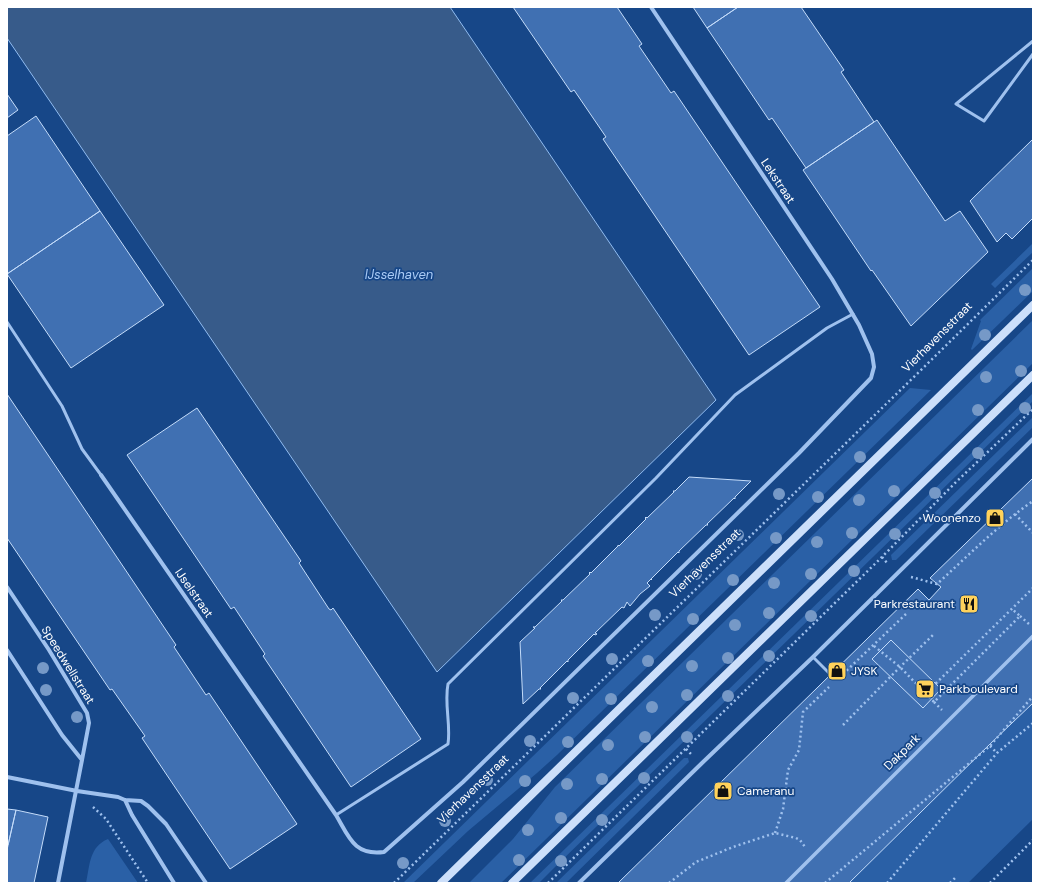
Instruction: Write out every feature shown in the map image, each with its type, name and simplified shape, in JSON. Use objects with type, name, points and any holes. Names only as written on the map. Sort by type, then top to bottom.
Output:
[{"type":"main road","points":[[441,883],[1033,305]]},
{"type":"main road","points":[[512,883],[1033,375]]},
{"type":"street","name":"Lekstraat","points":[[651,7],[832,279],[859,325],[872,354],[874,361],[874,372]]},
{"type":"street","name":"Vierhavensstraat","points":[[384,852],[475,771],[798,453],[871,378],[874,372]]},
{"type":"street","points":[[579,883],[897,574],[1033,439]]},
{"type":"street","name":"IJselstraat","points":[[101,475],[336,816],[355,846],[363,852],[374,854],[384,852]]},
{"type":"street","name":"Speedwellstraat","points":[[7,587],[49,650],[87,714],[89,723],[58,883]]},
{"type":"street","name":"Dakpark","points":[[786,883],[1033,636]]},
{"type":"street","points":[[7,650],[62,735],[82,760]]},
{"type":"street","points":[[7,777],[77,791],[118,797],[125,800],[141,801],[157,814],[206,883]]},
{"type":"street","points":[[125,800],[174,883]]},
{"type":"lane","points":[[1033,41],[956,104],[984,121],[1033,54]]},
{"type":"lane","points":[[336,816],[448,744],[449,736],[446,694],[448,684],[656,478],[735,395],[827,328],[852,314]]},
{"type":"lane","name":"IJselstraat","points":[[7,322],[62,406],[82,449],[101,475]]},
{"type":"lane","points":[[813,656],[831,675]]},
{"type":"path","name":"Vierhavensstraat","points":[[394,883],[1033,260]]},
{"type":"path","points":[[548,883],[882,557],[955,483],[1033,409]]},
{"type":"path","points":[[897,574],[937,584],[1015,514],[1033,501]]},
{"type":"path","points":[[1015,514],[1033,533]]},
{"type":"path","points":[[925,694],[1033,588]]},
{"type":"path","points":[[1012,609],[1033,628]]},
{"type":"path","points":[[841,676],[907,613]]},
{"type":"path","points":[[874,645],[900,667],[934,702],[1020,616]]},
{"type":"path","points":[[843,725],[934,634]]},
{"type":"path","points":[[776,833],[783,809],[788,770],[799,750],[803,712],[830,686]]},
{"type":"path","points":[[825,883],[990,746],[1033,696]]},
{"type":"path","points":[[887,883],[997,753],[1033,724]]},
{"type":"path","points":[[990,746],[997,753]]},
{"type":"path","points":[[77,791],[106,819],[148,883]]},
{"type":"path","points":[[669,883],[696,862],[733,847],[776,833],[800,840],[813,856]]},
{"type":"path","points":[[990,883],[1033,840]]},
{"type":"path","points":[[950,883],[956,877]]},
{"type":"shaded area","points":[[1033,243],[1033,252],[995,288],[991,284]]},
{"type":"shaded area","points":[[1033,268],[1033,291],[972,350],[971,349],[981,321],[980,320]]},
{"type":"shaded area","points":[[1033,320],[1033,363],[501,883],[469,883],[513,839],[555,787]]},
{"type":"shaded area","points":[[910,388],[931,390],[557,755],[468,831],[413,883],[403,883]]},
{"type":"shaded area","points":[[1033,393],[1033,401],[539,883],[530,883]]},
{"type":"shaded area","points":[[1033,417],[1033,427],[896,560],[892,560],[891,555]]},
{"type":"shaded area","points":[[1033,657],[1033,819],[968,883],[804,883]]},
{"type":"shaded area","points":[[684,758],[688,758],[689,762],[566,883],[556,883]]},
{"type":"shaded area","points":[[108,839],[138,883],[86,883],[91,857],[97,847]]},
{"type":"water","name":"IJsselhaven","points":[[7,7],[450,7],[716,400],[437,672],[7,38]]},
{"type":"building","points":[[513,7],[617,7],[642,44],[639,46],[671,93],[674,91],[820,307],[749,355],[603,139],[606,137],[574,90],[571,92]]},
{"type":"building","points":[[693,7],[738,7],[707,28]]},
{"type":"building","points":[[738,7],[801,7],[844,70],[841,72],[874,122],[806,168],[772,118],[769,120],[707,28]]},
{"type":"building","points":[[7,94],[18,110],[7,118]]},
{"type":"building","points":[[36,116],[100,211],[7,274],[7,136]]},
{"type":"building","points":[[877,120],[945,221],[960,211],[988,252],[911,326],[872,270],[871,271],[803,170]]},
{"type":"building","points":[[1033,139],[1033,218],[1012,239],[1006,233],[997,242],[970,201]]},
{"type":"building","points":[[100,211],[164,305],[71,368],[7,274]]},
{"type":"building","points":[[7,394],[176,645],[174,647],[206,695],[209,693],[297,824],[230,869],[142,738],[145,736],[112,689],[110,690],[7,538]]},
{"type":"building","points":[[197,408],[301,561],[299,563],[329,609],[331,610],[333,608],[421,739],[351,787],[263,656],[265,654],[234,607],[231,609],[127,455]]},
{"type":"building","points":[[689,477],[751,481],[735,497],[735,499],[734,498],[647,583],[650,586],[640,594],[630,606],[627,602],[624,608],[622,607],[595,633],[597,634],[594,634],[568,660],[568,662],[567,661],[540,688],[541,689],[539,689],[523,704],[520,642],[535,628],[533,627],[535,627],[618,545],[619,546],[646,519],[646,517],[647,518]]},
{"type":"building","name":"Parkboulevard","points":[[1033,478],[1033,703],[849,883],[618,883],[918,589],[929,600],[941,587],[930,578]]},
{"type":"building","points":[[891,640],[941,689],[923,708],[872,659]]},
{"type":"building","points":[[7,809],[16,810],[8,845],[7,845]]},
{"type":"building","points":[[16,810],[48,817],[34,883],[7,883],[7,850]]},
{"type":"place","name":"Woonenzo","points":[[995,518]]},
{"type":"place","name":"Parkrestaurant","points":[[969,604]]},
{"type":"place","name":"JYSK","points":[[837,671]]},
{"type":"place","name":"Parkboulevard","points":[[925,689]]},
{"type":"place","name":"Cameranu","points":[[723,791]]}]
